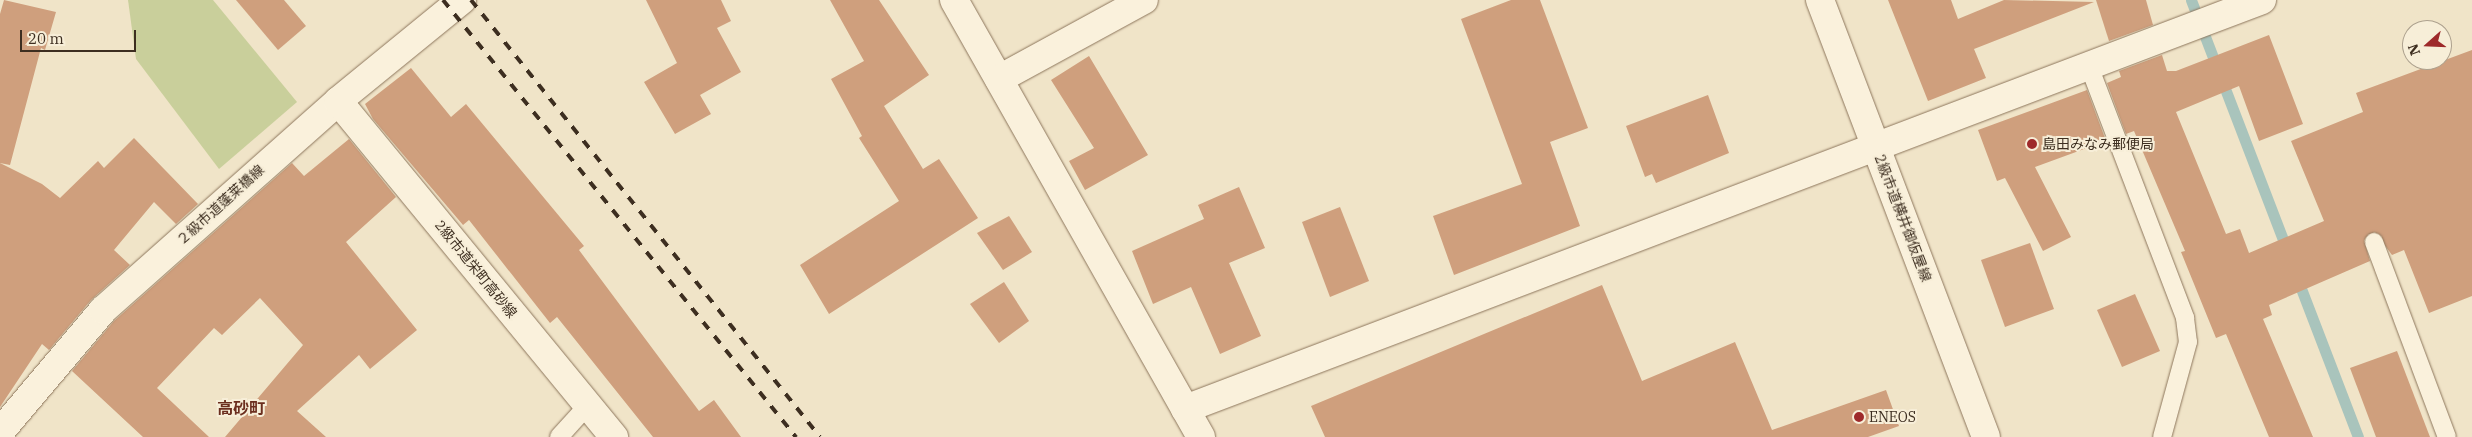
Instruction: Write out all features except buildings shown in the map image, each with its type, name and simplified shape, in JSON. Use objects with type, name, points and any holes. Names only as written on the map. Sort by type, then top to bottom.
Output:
[{"type":"street","name":"２級市道蓬莱橋線","points":[[0,432],[103,310],[338,101],[462,0]]},
{"type":"street","points":[[954,0],[1201,437]]},
{"type":"street","points":[[999,79],[1144,0]]},
{"type":"street","name":"2級市道横井御仮屋線","points":[[1820,0],[1986,437]]},
{"type":"street","points":[[1185,409],[2262,0]]},
{"type":"street","name":"2級市道栄町高砂線","points":[[338,101],[614,437]]},
{"type":"lane","points":[[2089,66],[2184,318],[2188,342],[2162,437]]},
{"type":"lane","points":[[2374,242],[2447,437]]},
{"type":"lane","points":[[559,437],[588,405]]},
{"type":"green space","points":[[128,0],[213,0],[297,102],[219,169],[136,59]]},
{"type":"waterway","points":[[2191,0],[2288,253]]},
{"type":"waterway","points":[[2297,278],[2358,437]]},
{"type":"railway","points":[[443,0],[796,437]]},
{"type":"railway","points":[[471,0],[820,437]]},
{"type":"place","name":"島田みなみ郵便局","points":[[2032,144]]},
{"type":"place","name":"ENEOS","points":[[1859,417]]},
{"type":"district","name":"高砂町","points":[[241,408]]}]
